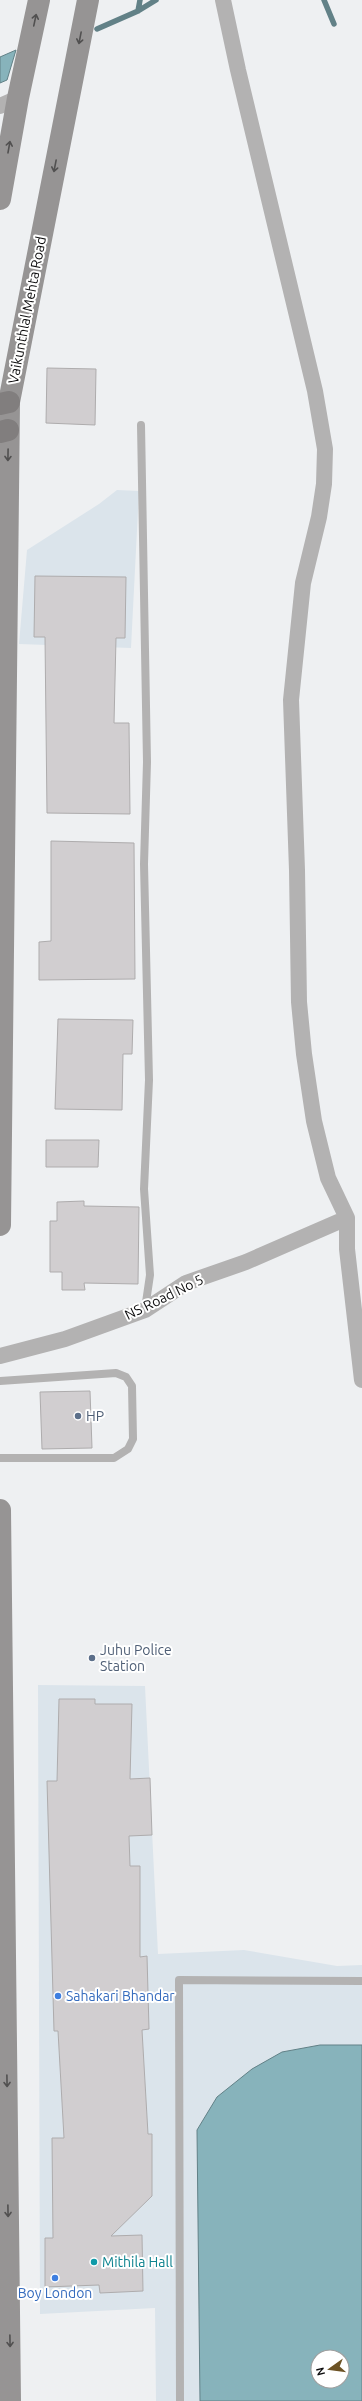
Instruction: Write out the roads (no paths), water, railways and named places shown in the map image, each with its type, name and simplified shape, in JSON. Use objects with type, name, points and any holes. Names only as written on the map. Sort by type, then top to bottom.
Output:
[{"type":"main road","points":[[0,199],[9,102],[39,0]]},
{"type":"main road","name":"Vaikunthlal Mehta Road","points":[[0,1225],[5,403],[88,0]]},
{"type":"main road","points":[[0,1510],[0,1623],[10,2401]]},
{"type":"street","points":[[223,0],[238,70],[314,383],[325,449],[324,484],[319,517],[303,583],[291,700],[297,870],[297,952],[304,1054],[314,1121],[328,1178],[347,1218],[347,1249],[362,1380]]},
{"type":"street","name":"NS Road No 5","points":[[0,1356],[65,1339],[145,1310],[186,1283],[246,1262],[347,1218]]},
{"type":"lane","points":[[141,425],[148,762],[144,864],[149,1080],[144,1189],[150,1275],[145,1310]]},
{"type":"lane","points":[[0,1381],[116,1373],[126,1377],[132,1386],[133,1439],[128,1450],[114,1458],[0,1458]]},
{"type":"lane","points":[[180,2401],[179,1980],[362,1981]]},
{"type":"water","points":[[16,50],[7,80],[0,83],[0,57]]},
{"type":"water","points":[[320,2045],[362,2045],[362,2401],[200,2401],[197,2130],[217,2097],[252,2069],[282,2052]]},
{"type":"waterway","points":[[138,11],[140,0]]},
{"type":"waterway","points":[[97,29],[138,11],[156,0]]},
{"type":"waterway","points":[[324,0],[334,24]]},
{"type":"place","name":"HP","points":[[78,1416]]},
{"type":"place","name":"Juhu Police Station","points":[[92,1658]]},
{"type":"place","name":"Sahakari Bhandar","points":[[58,1996]]},
{"type":"place","name":"Mithila Hall","points":[[94,2262]]},
{"type":"place","name":"Boy London","points":[[55,2278]]}]
